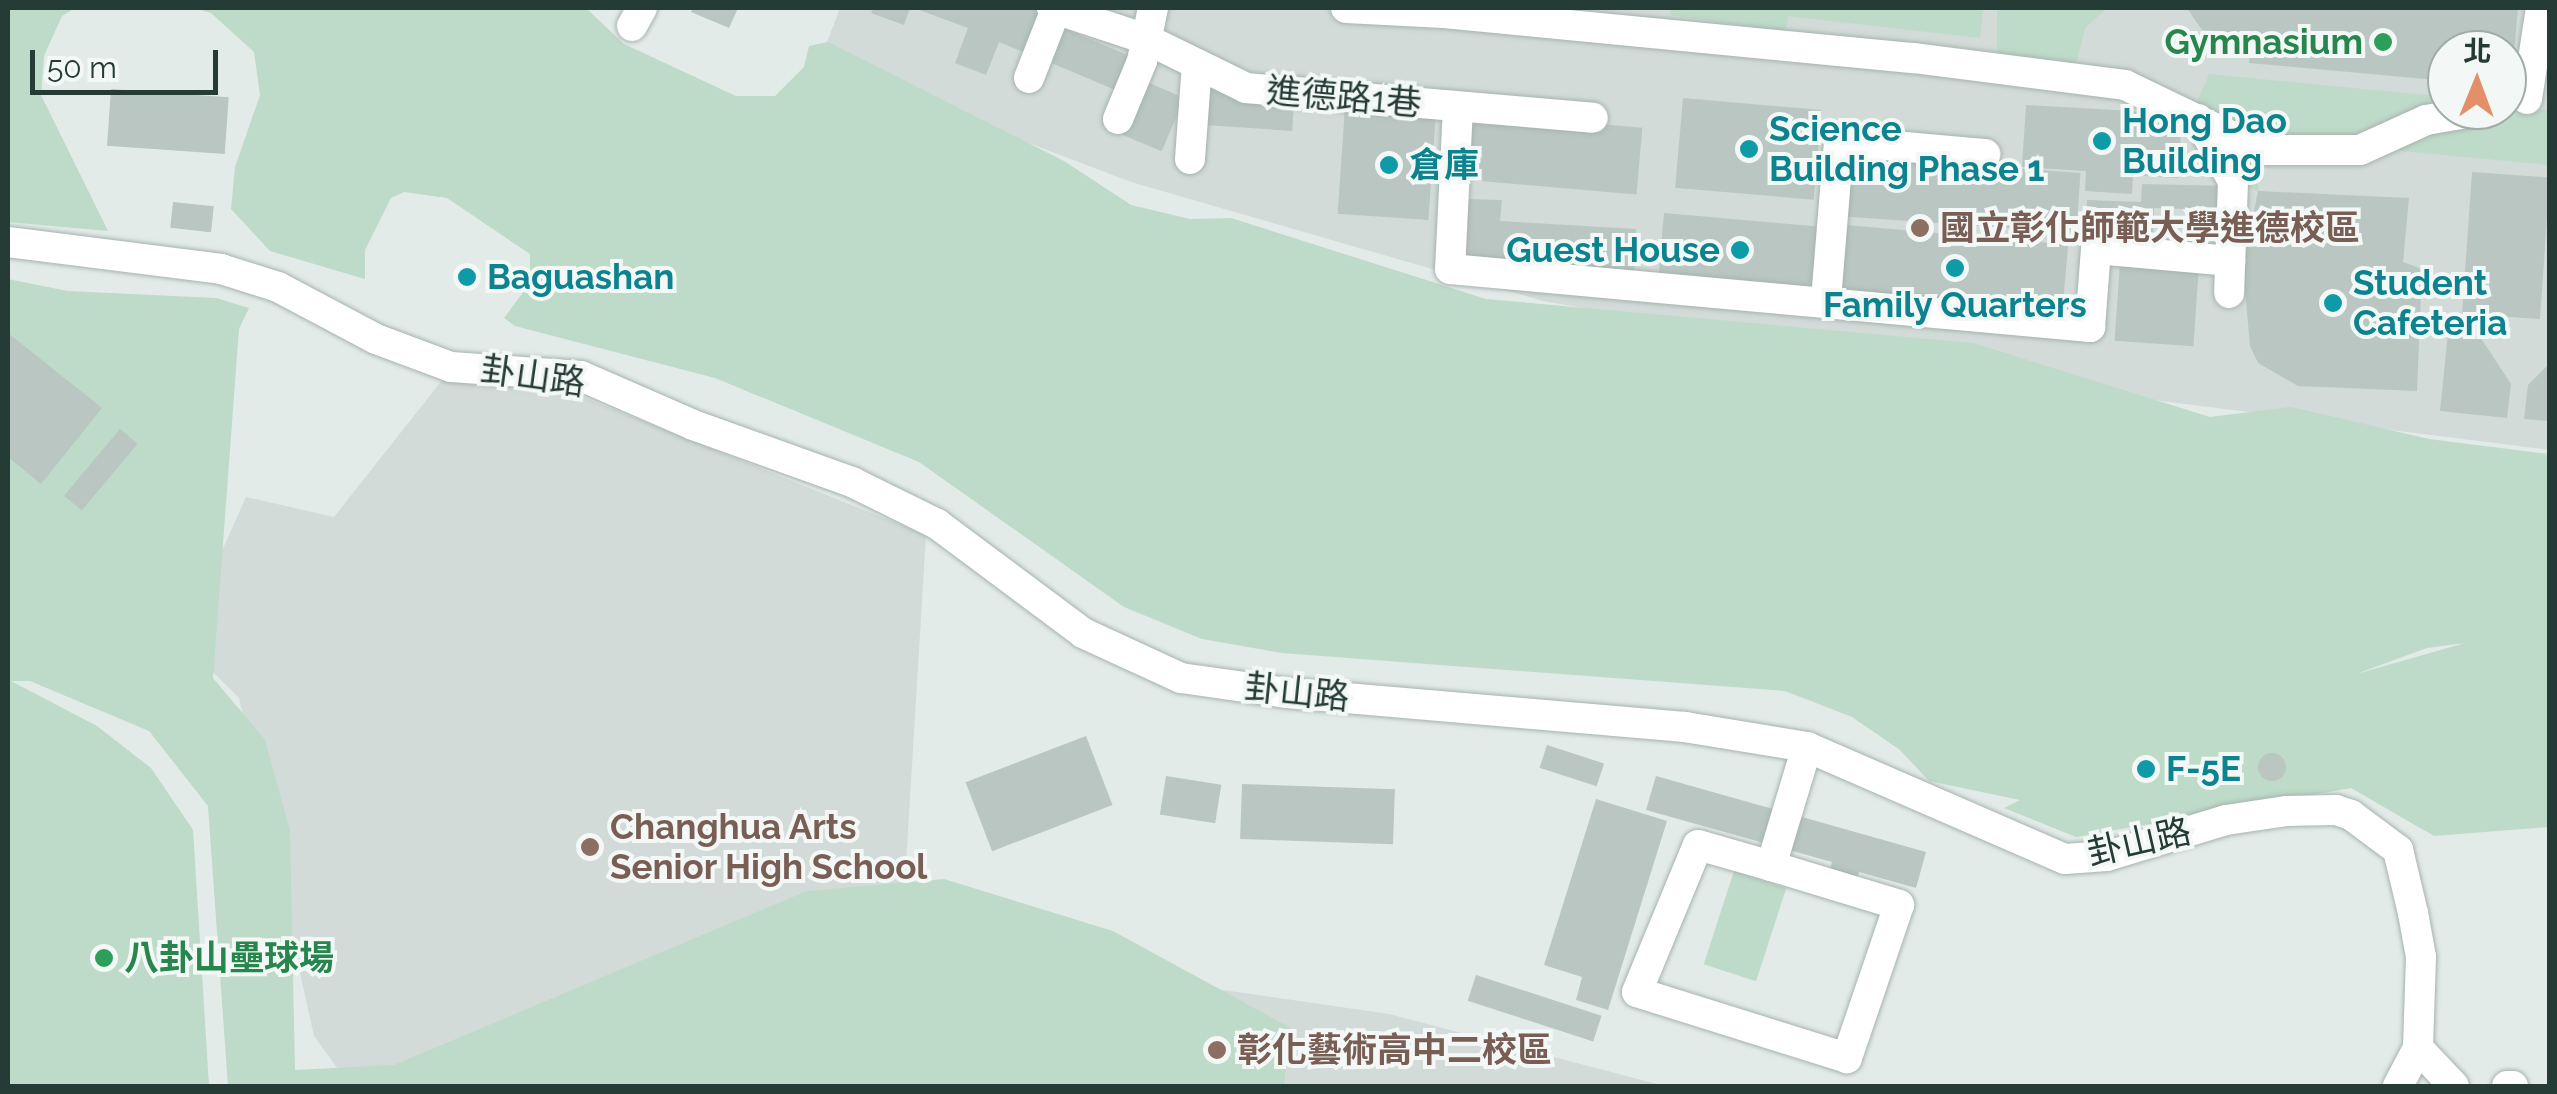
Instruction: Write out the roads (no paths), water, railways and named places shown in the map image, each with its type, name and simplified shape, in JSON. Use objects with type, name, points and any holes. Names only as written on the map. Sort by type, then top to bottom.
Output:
[{"type":"street","points":[[1029,78],[1054,8]]},
{"type":"street","name":"進德路1巷","points":[[1054,8],[1146,40],[1246,88],[1592,118]]},
{"type":"street","points":[[1118,118],[1146,40],[1153,8]]},
{"type":"street","points":[[1346,8],[1658,20],[2126,85],[2260,150],[2360,150],[2427,120]]},
{"type":"street","points":[[2528,102],[2541,8]]},
{"type":"street","points":[[1190,159],[1197,64]]},
{"type":"street","points":[[1458,107],[1450,268],[2090,326],[2096,249],[2230,260]]},
{"type":"street","points":[[2198,119],[2233,181],[2229,293]]},
{"type":"street","points":[[1826,300],[1840,141],[1984,154]]},
{"type":"street","name":"卦山路","points":[[8,242],[221,269],[278,288],[376,339],[450,367],[532,369],[581,376],[693,425],[852,482],[937,524],[1083,632],[1180,678],[1288,693],[1685,727],[1807,747],[2066,858],[2107,856],[2226,820],[2286,811],[2336,810],[2351,815],[2398,850],[2421,957],[2418,1048],[2398,1086]]},
{"type":"street","points":[[1771,866],[1807,747]]},
{"type":"street","points":[[1698,845],[1771,866],[1899,904],[1847,1058],[1637,992],[1698,845]]},
{"type":"street","points":[[2418,1048],[2454,1086]]},
{"type":"place","name":"Gymnasium","points":[[2383,42]]},
{"type":"place","name":"Hong Dao Building","points":[[2102,141]]},
{"type":"place","name":"Science Building Phase 1","points":[[1749,149]]},
{"type":"place","name":"倉庫","points":[[1389,165]]},
{"type":"place","name":"國立彰化師範大學進德校區","points":[[1920,228]]},
{"type":"place","name":"Guest House","points":[[1740,250]]},
{"type":"place","name":"Family Quarters","points":[[1955,268]]},
{"type":"place","name":"Baguashan","points":[[467,277]]},
{"type":"place","name":"Student Cafeteria","points":[[2333,303]]},
{"type":"place","name":"F-5E","points":[[2146,769]]},
{"type":"place","name":"Changhua Arts Senior High School","points":[[590,847]]},
{"type":"place","name":"八卦山壘球場","points":[[104,958]]},
{"type":"place","name":"彰化藝術高中二校區","points":[[1217,1050]]}]
